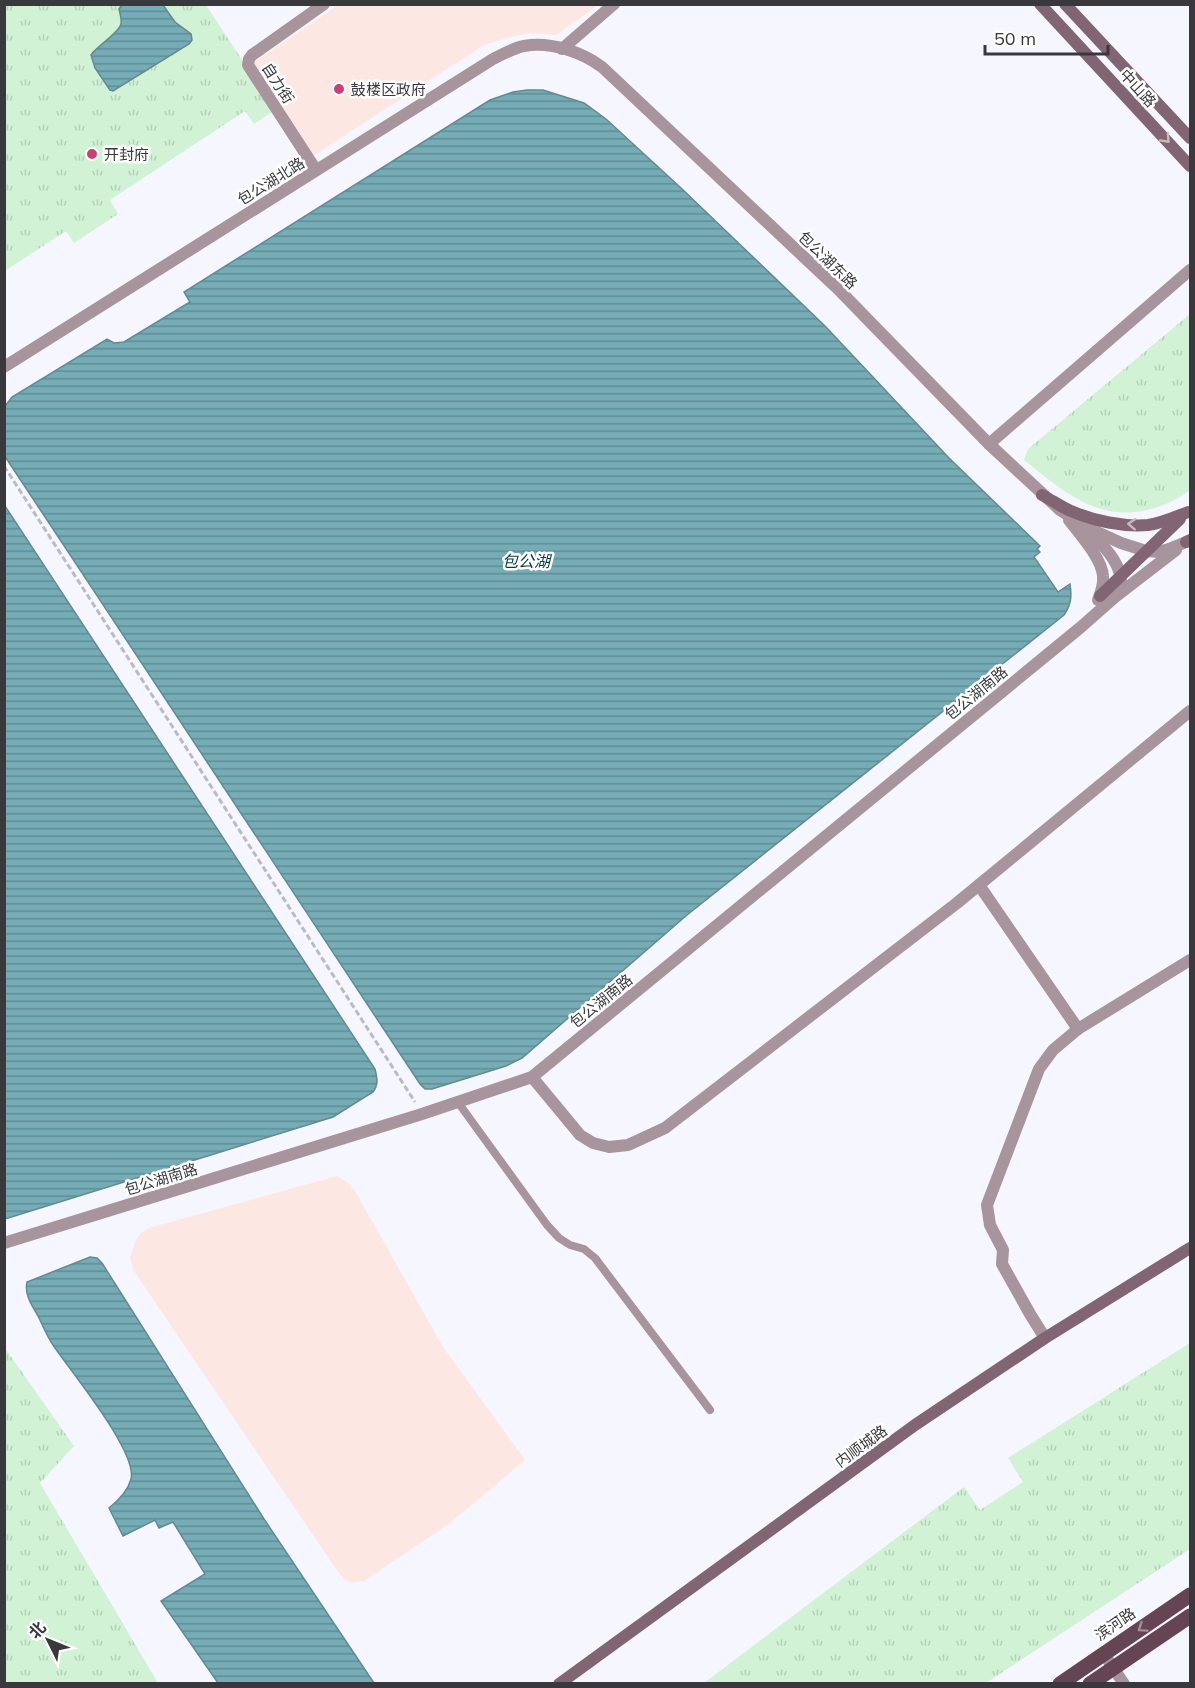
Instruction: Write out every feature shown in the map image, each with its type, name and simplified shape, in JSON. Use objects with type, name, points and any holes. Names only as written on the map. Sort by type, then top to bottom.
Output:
[{"type":"main road","name":"滨河路","points":[[1060,1683],[1191,1595]]},
{"type":"main road","points":[[1090,1683],[1191,1616]]},
{"type":"street","name":"自力街","points":[[316,170],[248,62],[252,55],[324,4]]},
{"type":"street","points":[[562,49],[614,4]]},
{"type":"street","name":"中山路","points":[[1040,4],[1191,166]]},
{"type":"street","name":"中山路","points":[[1065,4],[1191,138]]},
{"type":"street","name":"包公湖北路","points":[[4,367],[493,59],[525,45],[544,45],[562,49]]},
{"type":"street","name":"包公湖东路","points":[[562,49],[586,57],[602,66],[840,291],[1042,495],[1065,510]]},
{"type":"street","points":[[989,444],[1191,270]]},
{"type":"street","points":[[1065,510],[1097,520],[1149,525],[1169,520],[1189,511]]},
{"type":"street","points":[[1065,510],[1086,527],[1110,554],[1120,575],[1120,588],[1115,597]]},
{"type":"street","points":[[1065,510],[1101,568],[1103,576],[1103,586],[1097,604],[1081,627]]},
{"type":"street","points":[[1100,596],[1189,511]]},
{"type":"street","points":[[1086,527],[1121,543],[1146,551],[1159,552],[1188,541]]},
{"type":"street","name":"包公湖南路","points":[[4,1243],[532,1077],[1115,597],[1188,541]]},
{"type":"street","points":[[532,1077],[580,1135],[592,1143],[609,1147],[628,1145],[665,1128],[979,885],[1191,711]]},
{"type":"street","points":[[979,885],[1078,1029]]},
{"type":"street","points":[[1046,1338],[1002,1264],[1003,1251],[990,1225],[987,1205],[1039,1069],[1053,1050],[1078,1029],[1191,960]]},
{"type":"street","name":"内顺城路","points":[[559,1683],[915,1425],[1046,1338],[1191,1248]]},
{"type":"street","points":[[1104,1654],[1124,1683]]},
{"type":"lane","points":[[458,1101],[547,1225],[559,1238],[570,1245],[584,1249],[595,1258],[710,1410]]},
{"type":"path","points":[[4,466],[422,1113]]},
{"type":"shaded area","name":"鼓楼区政府","points":[[338,5],[598,5],[556,35],[531,33],[484,45],[307,160],[247,67]]},
{"type":"shaded area","points":[[337,1176],[355,1191],[443,1347],[525,1460],[449,1524],[364,1581],[351,1583],[344,1579],[334,1566],[134,1271],[130,1259],[135,1242],[140,1234],[149,1228]]},
{"type":"green space","name":"开封府","points":[[5,5],[206,5],[275,110],[254,124],[245,111],[110,200],[118,214],[74,243],[66,231],[5,271]]},
{"type":"green space","points":[[1190,314],[1190,490],[1166,504],[1144,511],[1125,513],[1106,510],[1072,496],[1024,460],[1028,449]]},
{"type":"green space","points":[[1190,1343],[1190,1549],[986,1683],[704,1683],[964,1487],[980,1510],[1023,1482],[1008,1458]]},
{"type":"green space","points":[[5,1348],[74,1446],[40,1483],[158,1683],[5,1683]]},
{"type":"water","points":[[122,5],[163,5],[175,22],[191,34],[192,40],[113,91],[95,68],[91,55],[119,28],[121,20],[119,9]]},
{"type":"water","name":"包公湖","points":[[527,90],[543,90],[584,103],[606,119],[681,188],[825,326],[949,458],[1040,546],[1037,549],[1040,552],[1034,557],[1058,592],[1070,584],[1071,597],[1064,615],[687,915],[522,1058],[506,1066],[432,1089],[425,1089],[6,458],[4,454],[5,406],[12,397],[107,339],[114,343],[124,342],[190,302],[184,292],[490,100]]},
{"type":"water","points":[[5,506],[375,1069],[377,1081],[373,1092],[333,1117],[5,1219]]},
{"type":"water","points":[[90,1257],[97,1258],[102,1263],[264,1519],[374,1683],[218,1683],[161,1601],[205,1574],[173,1522],[159,1528],[155,1520],[123,1536],[109,1508],[123,1495],[131,1479],[130,1466],[124,1450],[101,1411],[51,1342],[31,1304],[27,1291],[27,1282]]},
{"type":"place","name":"鼓楼区政府","points":[[339,89]]},
{"type":"place","name":"开封府","points":[[92,154]]}]
